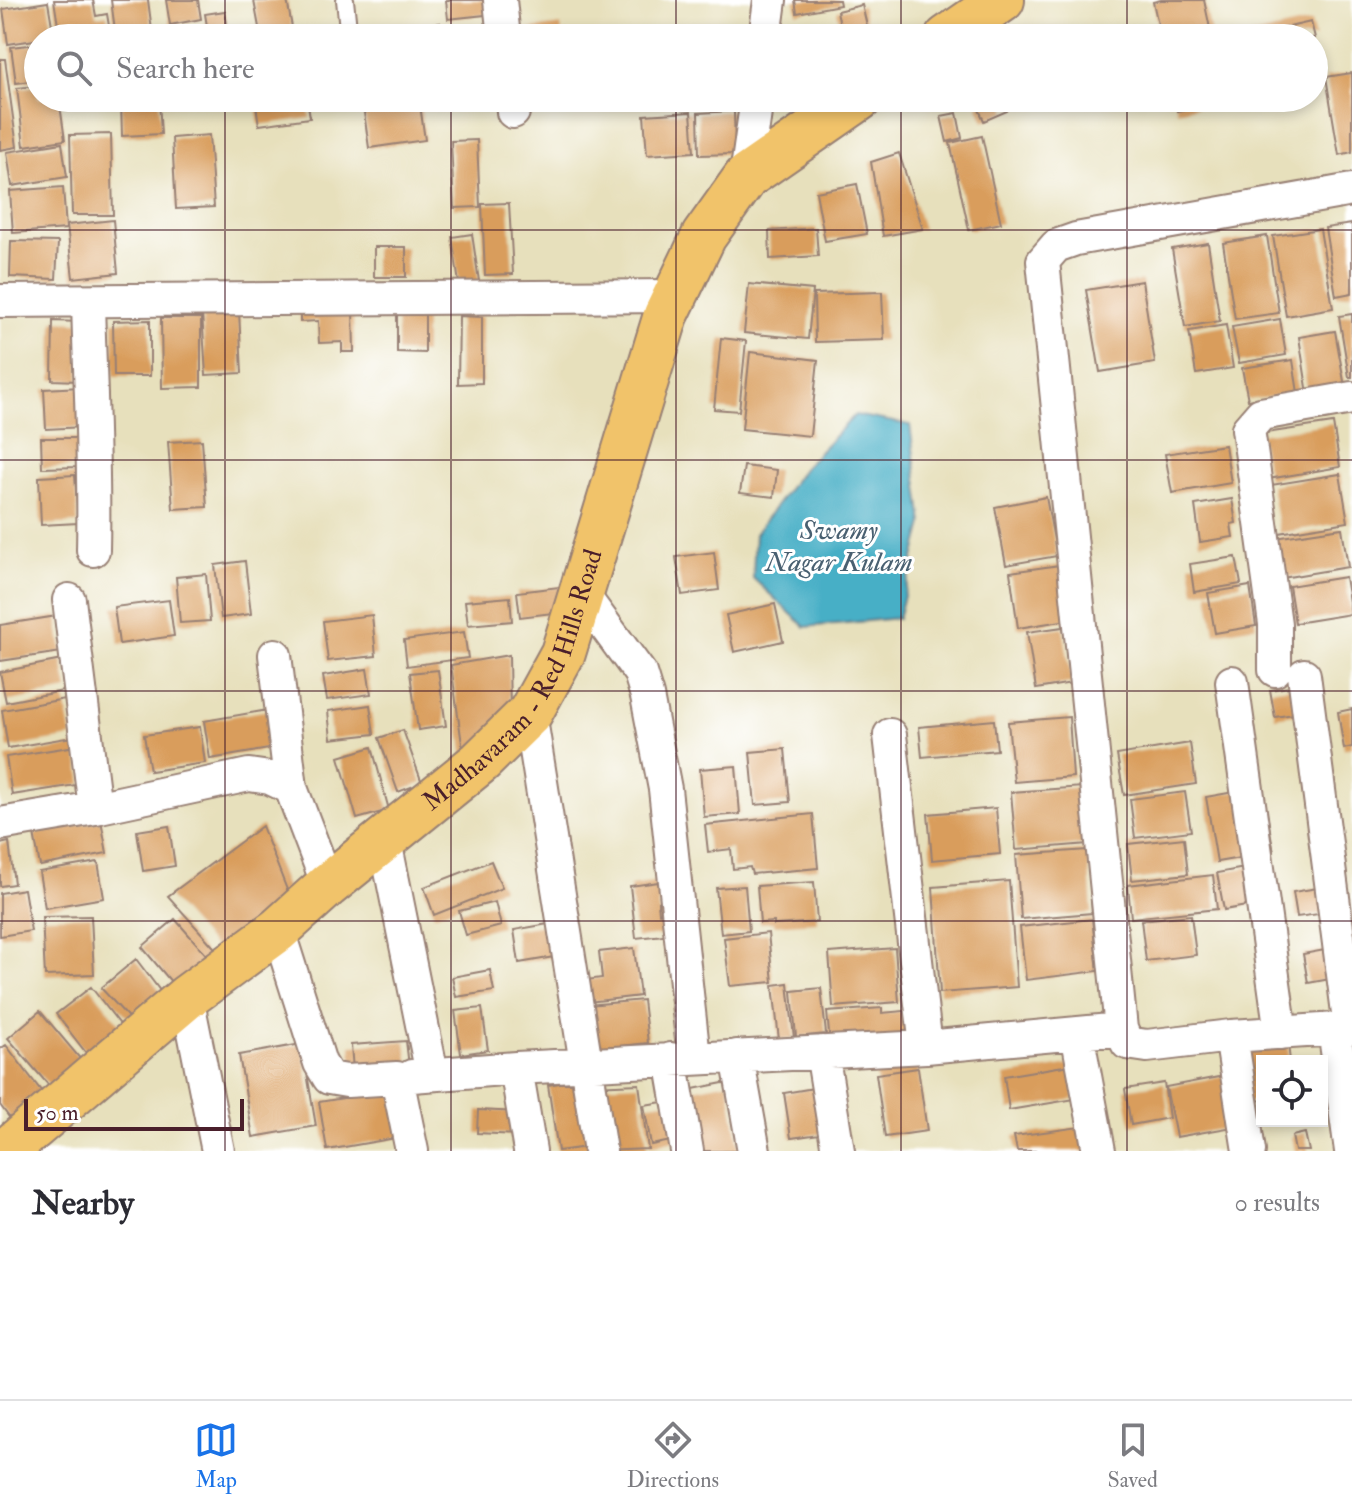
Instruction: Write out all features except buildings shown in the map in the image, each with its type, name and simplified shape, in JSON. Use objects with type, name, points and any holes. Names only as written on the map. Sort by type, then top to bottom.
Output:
[{"type":"main road","points":[[967,24],[1002,0]]},
{"type":"main road","name":"Madhavaram - Red Hills Road","points":[[26,1143],[187,997],[278,930],[328,885],[480,762],[530,713],[563,653],[666,315],[704,236],[746,177],[840,112]]},
{"type":"street","points":[[500,0],[503,24]]},
{"type":"street","points":[[767,24],[770,0]]},
{"type":"street","points":[[746,177],[755,112]]},
{"type":"street","points":[[1345,1028],[1147,1046],[1127,1043],[1121,1029],[1043,261],[1056,246],[1076,239],[1352,190]]},
{"type":"street","points":[[0,311],[0,301],[88,302],[133,298],[677,296]]},
{"type":"street","points":[[88,302],[93,550]]},
{"type":"street","points":[[1351,1151],[1345,1028],[1290,672],[1275,624],[1248,429],[1261,414],[1352,398]]},
{"type":"street","points":[[582,594],[640,673],[665,789],[687,1151]]},
{"type":"street","points":[[69,600],[95,808]]},
{"type":"street","points":[[275,655],[291,788],[328,885]]},
{"type":"street","points":[[1232,682],[1281,1033]]},
{"type":"street","points":[[530,713],[600,1151]]},
{"type":"street","points":[[890,735],[926,1047]]},
{"type":"street","points":[[0,824],[95,808],[249,775],[270,778],[291,788]]},
{"type":"street","points":[[385,841],[432,1074]]},
{"type":"street","points":[[278,930],[320,1063],[329,1078],[347,1081],[584,1063],[926,1047],[1121,1029]]},
{"type":"street","points":[[187,997],[218,1151]]},
{"type":"street","points":[[1077,1033],[1099,1151]]},
{"type":"street","points":[[1231,1036],[1249,1151]]},
{"type":"street","points":[[822,1052],[838,1151]]},
{"type":"street","points":[[737,1056],[754,1151]]},
{"type":"street","points":[[516,1068],[530,1151]]},
{"type":"street","points":[[397,1078],[412,1151]]},
{"type":"lane","points":[[345,0],[348,24]]},
{"type":"water","name":"Swamy Nagar Kulam","points":[[855,415],[910,425],[923,524],[898,618],[805,627],[753,578],[755,534],[803,469]]}]
